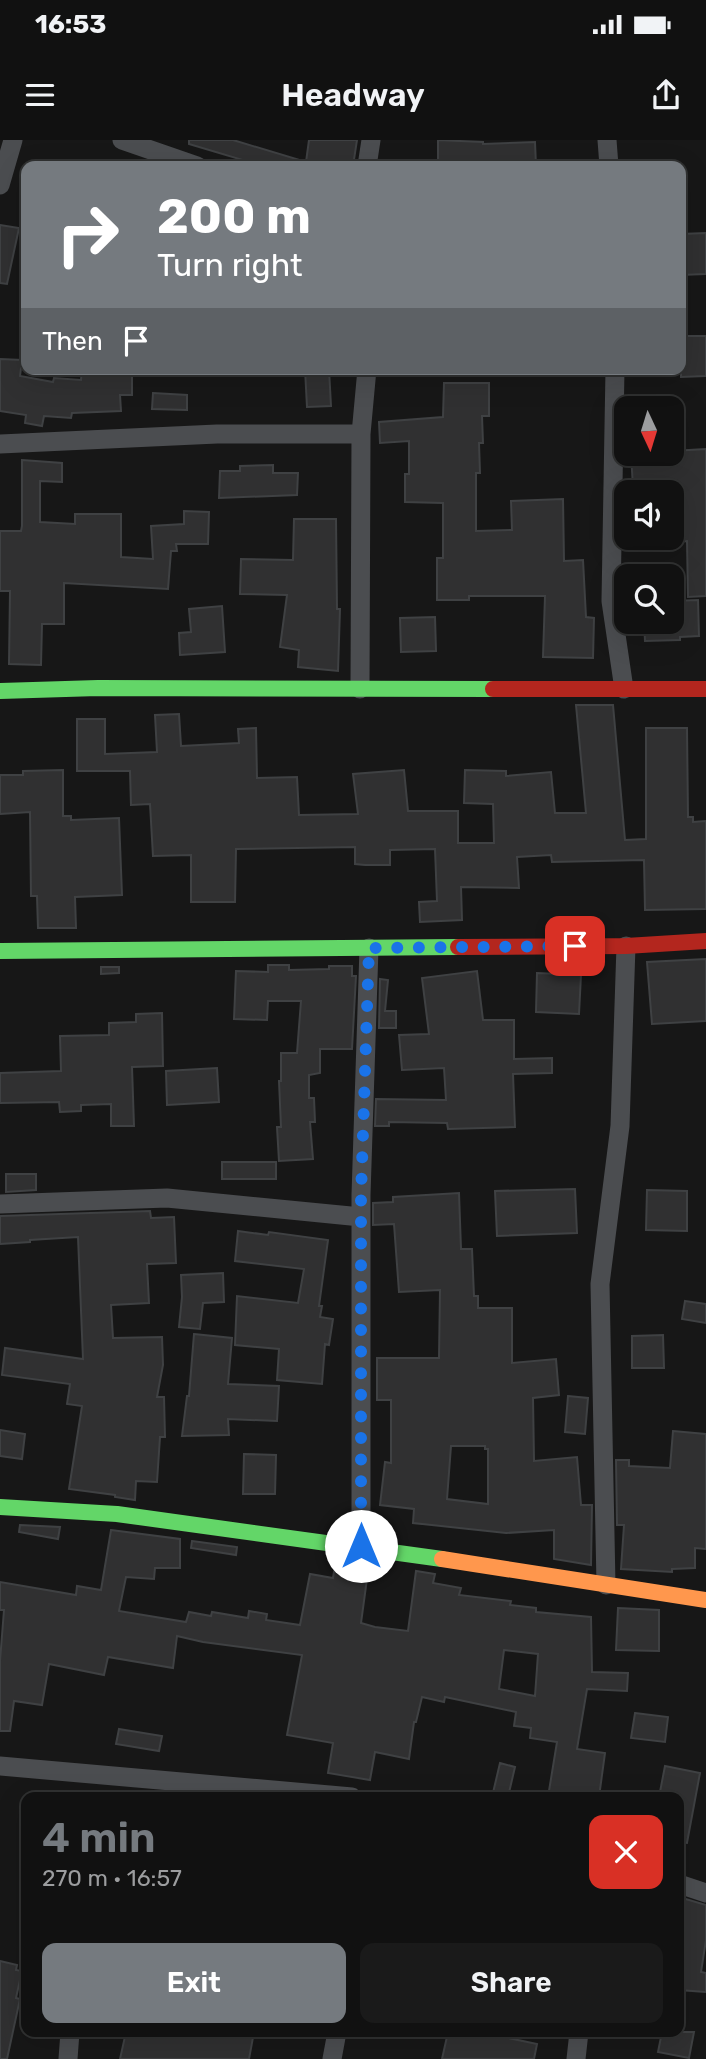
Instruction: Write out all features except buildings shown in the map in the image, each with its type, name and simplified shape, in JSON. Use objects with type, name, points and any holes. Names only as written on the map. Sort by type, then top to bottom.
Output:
[{"type":"street","points":[[0,185],[13,140]]},
{"type":"street","points":[[122,140],[183,161]]},
{"type":"street","points":[[368,161],[371,140]]},
{"type":"street","points":[[607,140],[609,161]]},
{"type":"street","points":[[360,689],[361,434],[367,375]]},
{"type":"street","points":[[615,375],[611,601],[624,689]]},
{"type":"street","points":[[0,444],[218,434],[361,434]]},
{"type":"street","points":[[0,691],[98,688],[706,689]]},
{"type":"street","points":[[0,951],[626,946],[706,942]]},
{"type":"street","points":[[606,1585],[600,1284],[620,1126],[626,946]]},
{"type":"street","points":[[361,1546],[361,1217],[369,948]]},
{"type":"street","points":[[0,1205],[167,1198],[361,1217]]},
{"type":"street","points":[[0,1507],[117,1514],[361,1546],[706,1600]]},
{"type":"street","points":[[0,1766],[129,1788],[228,1792]]},
{"type":"street","points":[[684,1886],[706,1893]]},
{"type":"street","points":[[68,2059],[70,2037]]},
{"type":"street","points":[[332,2059],[336,2037]]},
{"type":"street","points":[[576,2059],[578,2037]]},
{"type":"traffic: fast","points":[[0,691],[98,688],[493,689]]},
{"type":"traffic: fast","points":[[0,951],[458,947]]},
{"type":"traffic: fast","points":[[0,1507],[117,1514],[442,1559]]},
{"type":"traffic: slow","points":[[442,1559],[706,1600]]},
{"type":"traffic: jam","points":[[493,689],[706,689]]},
{"type":"traffic: jam","points":[[458,947],[626,946],[706,941]]},
{"type":"route","points":[[361,1546],[361,1195],[369,948],[575,946]]}]
